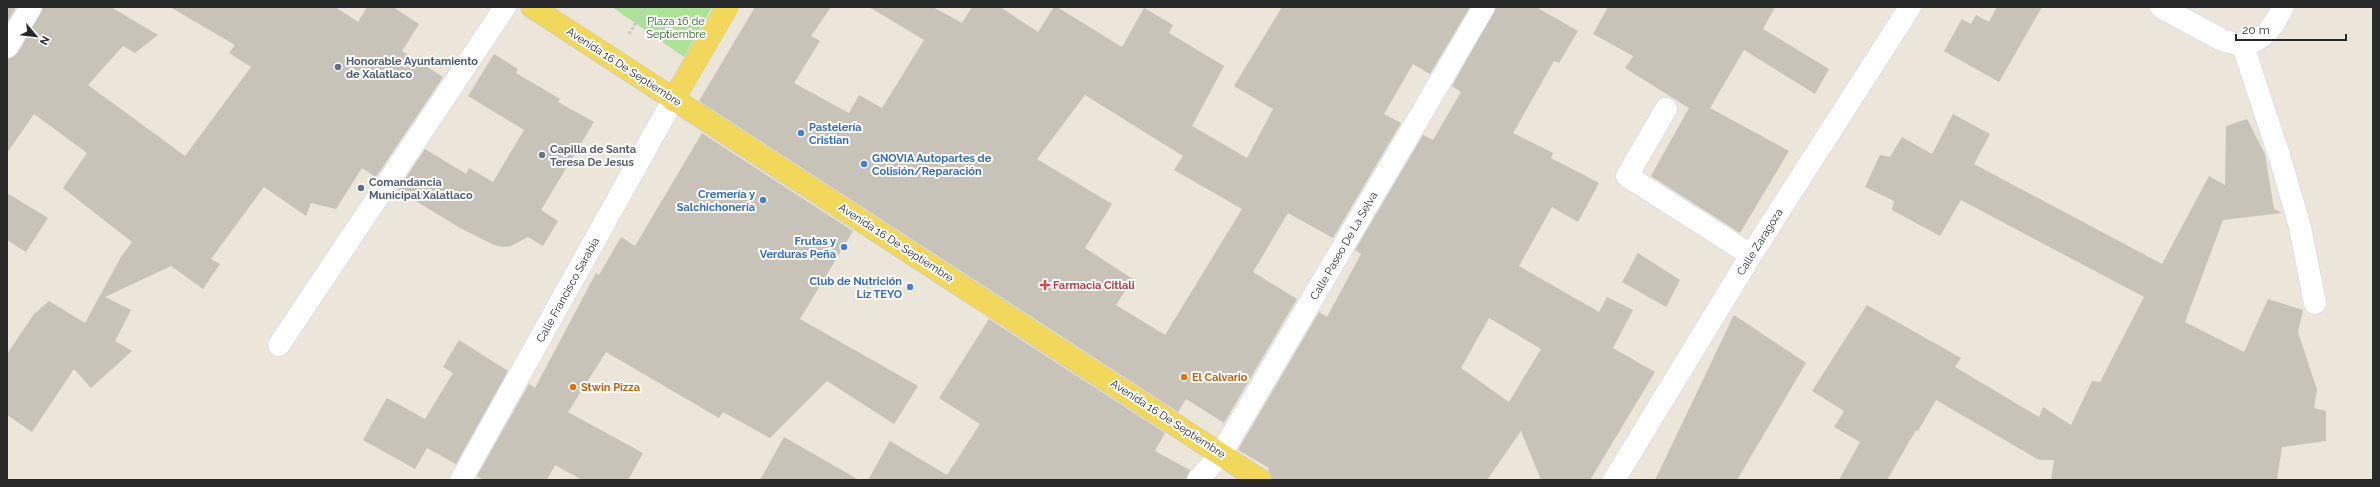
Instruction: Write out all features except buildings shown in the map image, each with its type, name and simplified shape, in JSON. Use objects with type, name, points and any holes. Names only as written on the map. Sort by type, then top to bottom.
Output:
[{"type":"main road","name":"Avenida 16 De Septiembre","points":[[532,7],[1260,480]]},
{"type":"main road","points":[[673,100],[726,7]]},
{"type":"street","points":[[7,47],[31,7]]},
{"type":"street","points":[[279,345],[505,7]]},
{"type":"street","name":"Calle Paseo De La Selva","points":[[1198,480],[1221,454],[1484,7]]},
{"type":"street","name":"Calle Zaragoza","points":[[1614,480],[1751,255],[1910,7]]},
{"type":"street","points":[[2161,7],[2222,40],[2243,46],[2261,40],[2276,22],[2283,7]]},
{"type":"street","points":[[2243,46],[2280,158],[2300,228],[2315,303]]},
{"type":"street","name":"Calle Francisco Sarabia","points":[[462,480],[673,100]]},
{"type":"street","points":[[1666,109],[1627,176],[1751,255]]},
{"type":"path","points":[[640,15],[645,7]]},
{"type":"green space","name":"Plaza 16 de Septiembre","points":[[612,7],[712,7],[684,57]]},
{"type":"place","name":"Honorable Ayuntamiento de Xalatlaco","points":[[338,67]]},
{"type":"place","name":"Pastelería Cristian","points":[[801,133]]},
{"type":"place","name":"Capilla de Santa Teresa De Jesus","points":[[542,155]]},
{"type":"place","name":"GNOVIA Autopartes de Colisión/Reparación","points":[[864,164]]},
{"type":"place","name":"Comandancia Municipal Xalatlaco","points":[[361,188]]},
{"type":"place","name":"Cremería y Salchichonería","points":[[763,200]]},
{"type":"place","name":"Frutas y Verduras Peña","points":[[844,247]]},
{"type":"place","name":"Farmacia Citlali","points":[[1045,285]]},
{"type":"place","name":"Club de Nutrición Liz TEYO","points":[[910,287]]},
{"type":"place","name":"El Calvario","points":[[1184,377]]},
{"type":"place","name":"Stwin Pizza","points":[[573,387]]}]
